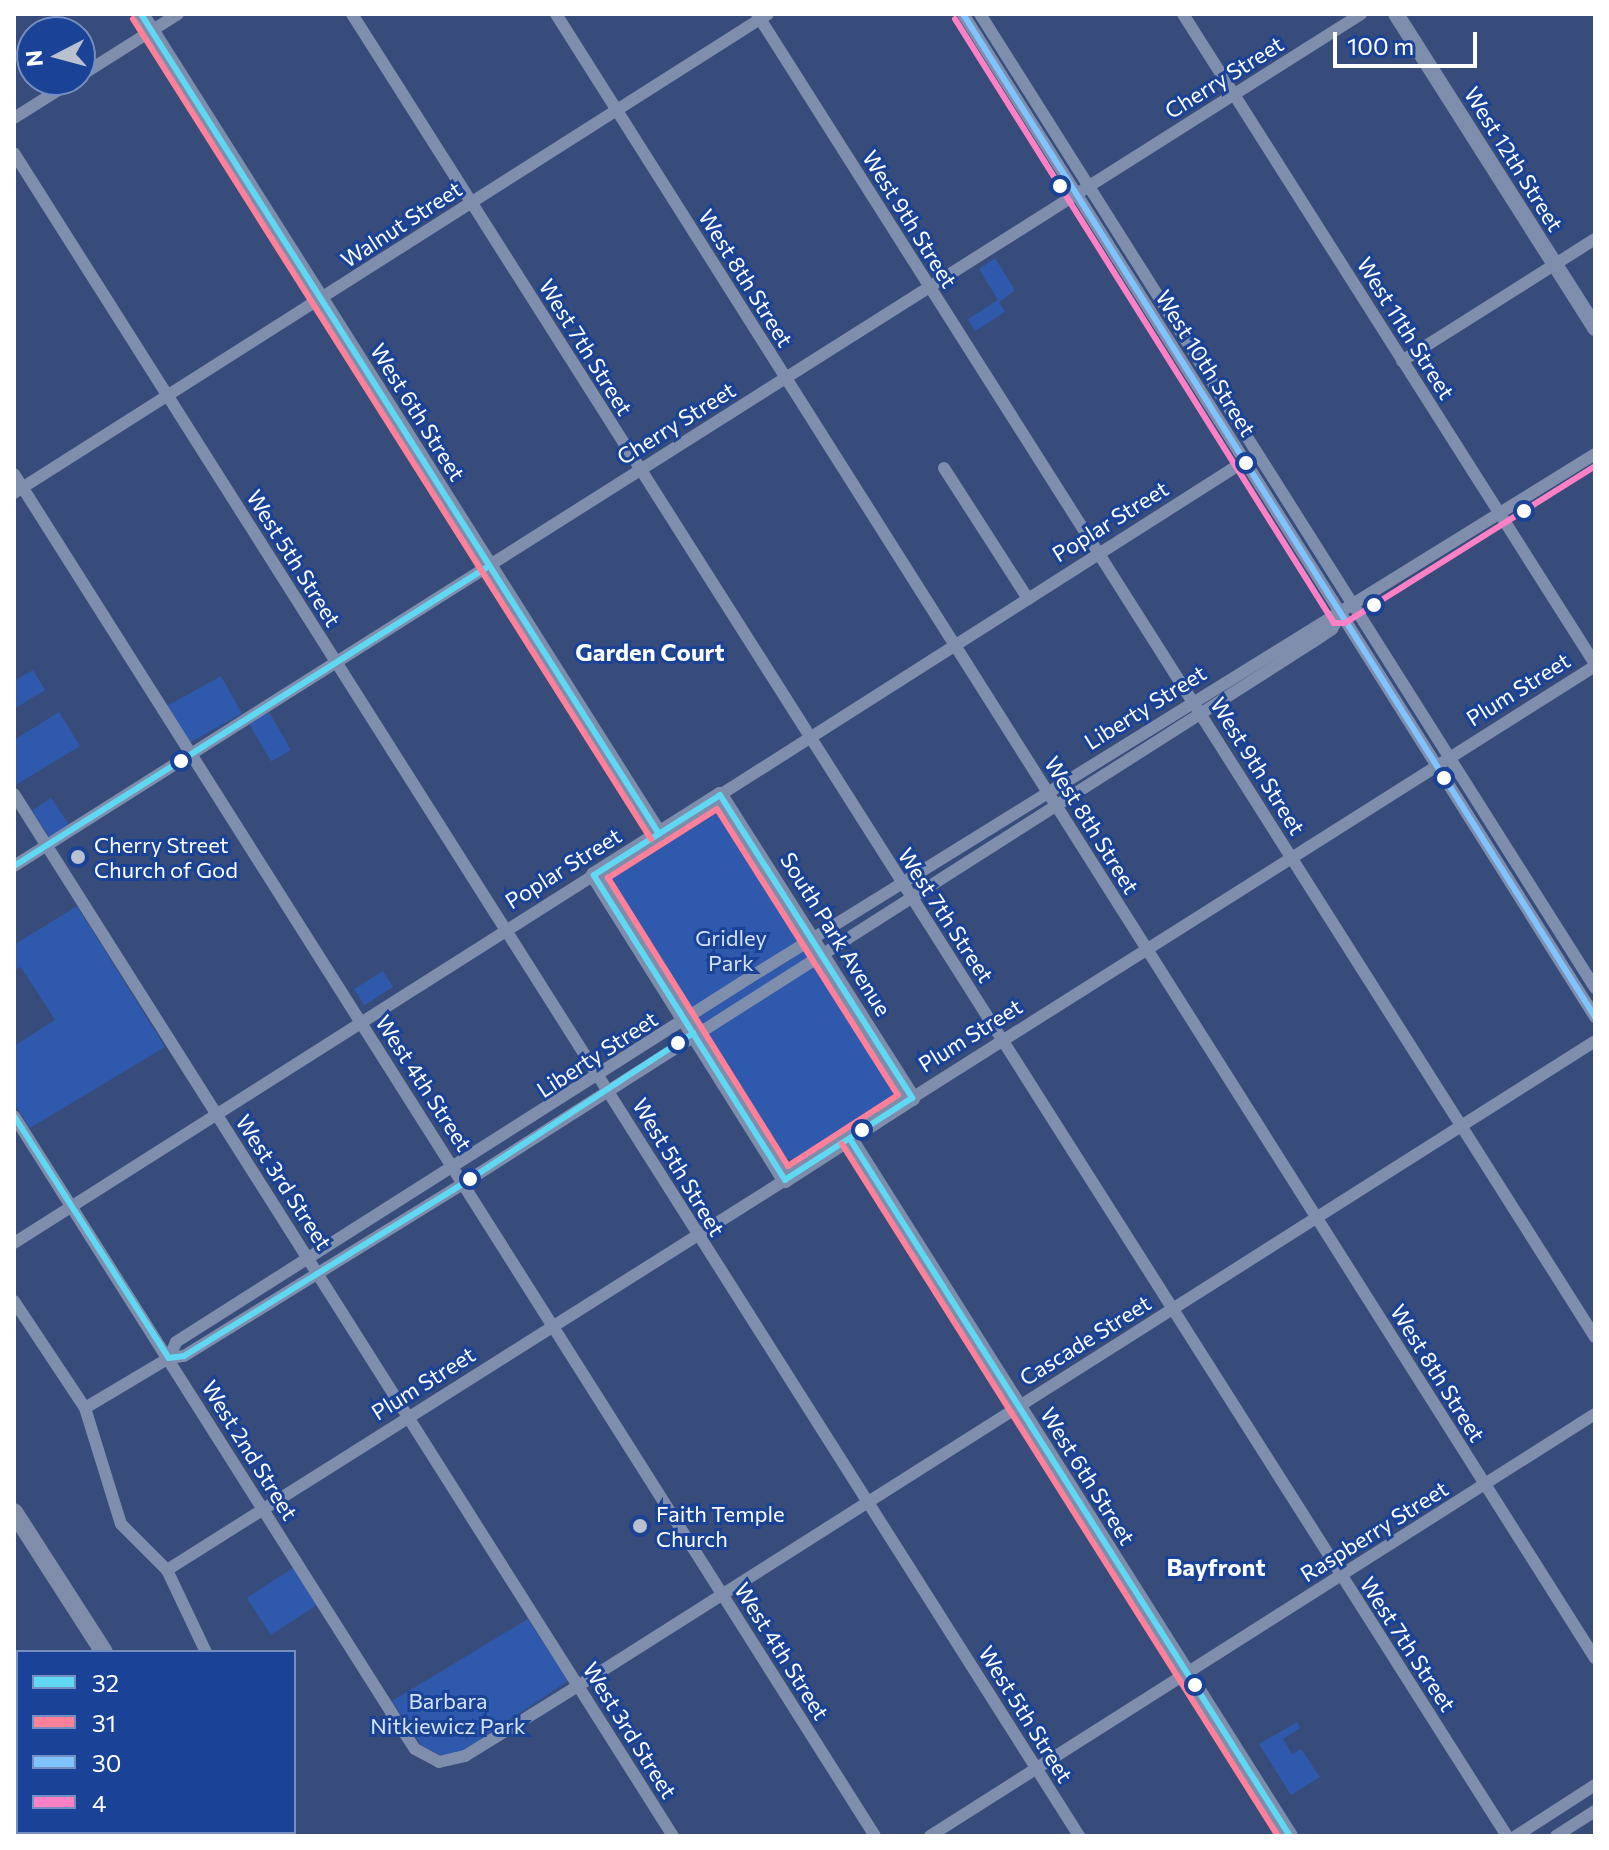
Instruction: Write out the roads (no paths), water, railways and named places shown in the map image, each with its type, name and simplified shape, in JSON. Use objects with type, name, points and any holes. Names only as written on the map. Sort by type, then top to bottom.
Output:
[{"type":"highway","points":[[14,1512],[103,1650]]},
{"type":"main road","name":"West 6th Street","points":[[141,14],[659,834]]},
{"type":"main road","name":"West 12th Street","points":[[1396,14],[1595,328]]},
{"type":"main road","name":"Poplar Street","points":[[594,875],[720,795]]},
{"type":"main road","name":"South Park Avenue","points":[[720,795],[912,1098]]},
{"type":"main road","points":[[594,875],[785,1180]]},
{"type":"main road","name":"Plum Street","points":[[785,1180],[912,1098]]},
{"type":"main road","name":"West 6th Street","points":[[850,1139],[1290,1836]]},
{"type":"street","points":[[96,66],[178,14]]},
{"type":"street","name":"West 7th Street","points":[[352,14],[1507,1836]]},
{"type":"street","name":"West 8th Street","points":[[556,14],[1595,1658]]},
{"type":"street","name":"West 10th Street","points":[[963,14],[1172,320],[1595,988]]},
{"type":"street","name":"West 10th Street","points":[[980,14],[1159,327],[1595,1017]]},
{"type":"street","name":"West 11th Street","points":[[1183,14],[1595,665]]},
{"type":"street","name":"Cherry Street","points":[[14,866],[1361,14]]},
{"type":"street","name":"Walnut Street","points":[[18,491],[762,16]]},
{"type":"street","name":"West 9th Street","points":[[762,16],[930,287],[1595,1337]]},
{"type":"street","points":[[992,60],[1003,52]]},
{"type":"street","points":[[14,118],[49,96]]},
{"type":"street","name":"West 5th Street","points":[[14,153],[1079,1836]]},
{"type":"street","points":[[1402,361],[1595,239]]},
{"type":"street","points":[[1159,327],[1172,320]]},
{"type":"street","name":"Poplar Street","points":[[720,795],[1257,453]]},
{"type":"street","name":"Liberty Street","points":[[169,1358],[176,1342],[600,1076],[689,1027],[817,945],[901,883],[1332,629],[1340,615],[1595,454]]},
{"type":"street","points":[[944,468],[1028,599]]},
{"type":"street","name":"West 4th Street","points":[[14,474],[18,491],[455,1168],[552,1327],[875,1836]]},
{"type":"street","name":"Plum Street","points":[[912,1098],[1595,665]]},
{"type":"street","name":"West 3rd Street","points":[[14,794],[411,1416],[673,1836]]},
{"type":"street","name":"Liberty Street","points":[[817,945],[909,895],[1051,797]]},
{"type":"street","name":"Poplar Street","points":[[14,1243],[594,875]]},
{"type":"street","points":[[1521,899],[1534,891]]},
{"type":"street","name":"Liberty Street","points":[[85,1408],[169,1358],[184,1356],[464,1183],[608,1089],[689,1027]]},
{"type":"street","name":"Cascade Street","points":[[430,1761],[465,1756],[1595,1041]]},
{"type":"street","name":"West 2nd Street","points":[[14,1116],[415,1749],[430,1761]]},
{"type":"street","name":"Plum Street","points":[[167,1570],[785,1180]]},
{"type":"street","points":[[14,1301],[85,1408],[121,1524],[167,1570],[205,1650]]},
{"type":"street","name":"Raspberry Street","points":[[930,1836],[1595,1414]]},
{"type":"street","points":[[1516,1836],[1595,1785]]},
{"type":"street","points":[[1556,1836],[1595,1811]]},
{"type":"place","name":"Cherry Street Church of God","points":[[78,857]]},
{"type":"place","name":"Faith Temple Church","points":[[640,1526]]},
{"type":"district","name":"Garden Court","points":[[650,652]]},
{"type":"district","name":"Bayfront","points":[[1216,1567]]},
{"type":"park label","name":"Gridley Park","points":[[731,950]]},
{"type":"park label","name":"Barbara Nitkiewicz Park","points":[[448,1712]]}]
